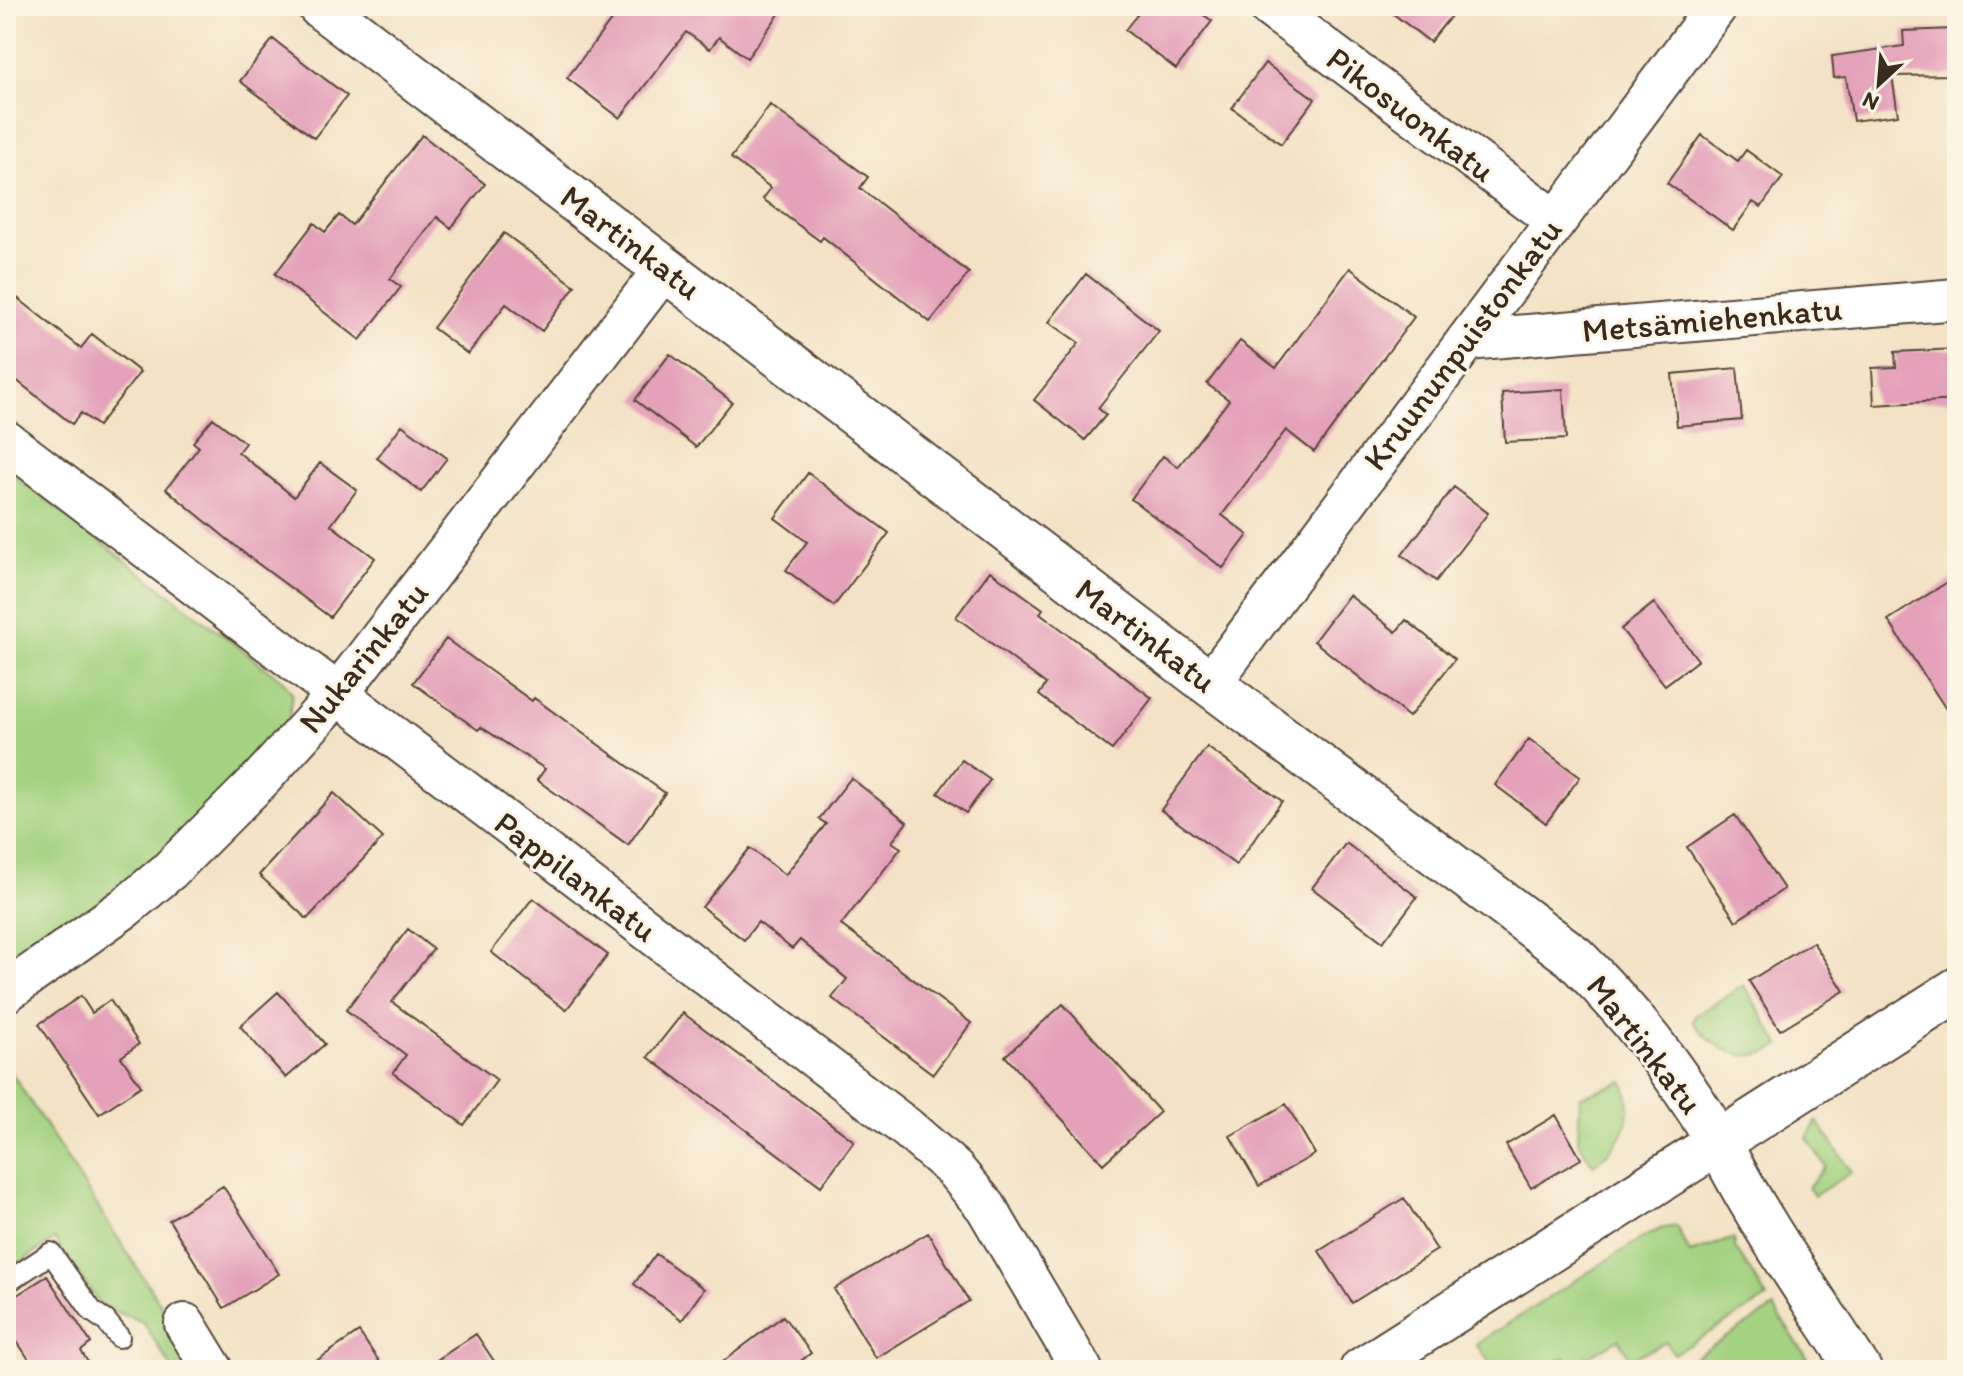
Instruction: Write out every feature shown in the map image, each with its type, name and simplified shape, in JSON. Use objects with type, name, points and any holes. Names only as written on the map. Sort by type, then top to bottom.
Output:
[{"type":"street","name":"Martinkatu","points":[[320,6],[1210,684],[1574,957],[1610,992],[1655,1045],[1859,1370]]},
{"type":"street","name":"Pikosuonkatu","points":[[1268,6],[1555,220]]},
{"type":"street","name":"Kruununpuistonkatu","points":[[1210,684],[1717,6]]},
{"type":"street","name":"Nukarinkatu","points":[[6,992],[114,916],[169,871],[263,777],[337,695],[665,268]]},
{"type":"street","name":"Metsämiehenkatu","points":[[1467,340],[1957,299]]},
{"type":"street","name":"Pappilankatu","points":[[6,441],[907,1128],[954,1169],[986,1207],[1082,1370]]},
{"type":"street","points":[[1362,1370],[1957,990]]},
{"type":"street","points":[[185,1324],[213,1370]]},
{"type":"lane","points":[[6,1283],[51,1253],[92,1311],[106,1321],[119,1337]]},
{"type":"green space","points":[[6,469],[283,681],[292,693],[289,718],[213,804],[145,869],[6,969]]},
{"type":"green space","points":[[1744,985],[1780,1045],[1768,1052],[1756,1055],[1733,1053],[1712,1041],[1693,1022],[1695,1016]]},
{"type":"green space","points":[[6,1064],[175,1327],[191,1357],[185,1364],[187,1370],[173,1370],[143,1322],[101,1306],[55,1239],[6,1272]]},
{"type":"green space","points":[[1623,1081],[1629,1106],[1628,1117],[1612,1148],[1593,1165],[1578,1141],[1580,1097]]},
{"type":"green space","points":[[1817,1121],[1852,1172],[1814,1196],[1808,1187],[1826,1167],[1807,1138]]},
{"type":"green space","points":[[1676,1226],[1690,1253],[1734,1238],[1735,1247],[1767,1298],[1674,1354],[1666,1342],[1630,1359],[1619,1339],[1571,1366],[1565,1357],[1541,1370],[1495,1370],[1476,1344],[1639,1240],[1660,1229]]},
{"type":"green space","points":[[1774,1308],[1815,1370],[1673,1370]]},
{"type":"building","points":[[622,6],[785,6],[747,58],[719,37],[710,49],[686,32],[620,118],[567,78]]},
{"type":"building","points":[[1144,6],[1191,6],[1212,21],[1176,69],[1125,30]]},
{"type":"building","points":[[1383,6],[1459,6],[1430,42]]},
{"type":"building","points":[[1954,29],[1955,75],[1892,76],[1898,115],[1853,121],[1846,77],[1834,78],[1832,56],[1904,46],[1903,31]]},
{"type":"building","points":[[273,39],[347,96],[314,138],[240,81]]},
{"type":"building","points":[[1265,63],[1315,99],[1281,144],[1232,108]]},
{"type":"building","points":[[770,105],[868,177],[860,188],[969,273],[930,322],[823,237],[820,241],[763,199],[771,188],[731,158]]},
{"type":"building","points":[[422,135],[485,184],[451,228],[437,217],[390,279],[401,287],[360,340],[275,274],[314,223],[325,232],[339,215],[352,225]]},
{"type":"building","points":[[1702,135],[1738,161],[1746,150],[1783,177],[1761,207],[1753,202],[1733,230],[1667,183]]},
{"type":"building","points":[[504,233],[575,286],[542,331],[506,304],[468,354],[433,328]]},
{"type":"building","points":[[1350,268],[1414,317],[1314,452],[1286,430],[1222,515],[1248,535],[1223,568],[1131,499],[1163,456],[1178,467],[1229,400],[1207,384],[1240,341],[1276,368]]},
{"type":"building","points":[[1086,274],[1159,331],[1098,408],[1106,415],[1085,440],[1034,400],[1079,343],[1049,322]]},
{"type":"building","points":[[6,289],[81,348],[92,334],[140,372],[98,426],[81,413],[72,424],[6,372]]},
{"type":"building","points":[[1957,349],[1957,400],[1874,405],[1872,368],[1896,367],[1895,352]]},
{"type":"building","points":[[670,354],[732,402],[696,447],[635,400]]},
{"type":"building","points":[[1737,368],[1742,420],[1677,426],[1672,374]]},
{"type":"building","points":[[1563,389],[1566,439],[1505,442],[1502,393]]},
{"type":"building","points":[[213,418],[245,443],[238,452],[294,497],[320,463],[357,490],[331,525],[375,558],[330,617],[249,557],[166,489],[199,447],[193,442]]},
{"type":"building","points":[[402,425],[447,458],[421,492],[377,458]]},
{"type":"building","points":[[808,473],[889,533],[834,606],[786,570],[807,542],[775,518]]},
{"type":"building","points":[[1454,487],[1488,513],[1436,581],[1402,555]]},
{"type":"building","points":[[990,571],[1043,609],[1040,613],[1152,698],[1112,750],[1039,695],[1046,684],[956,617]]},
{"type":"building","points":[[1957,576],[1957,726],[1888,620]]},
{"type":"building","points":[[1349,595],[1396,632],[1406,620],[1455,659],[1409,717],[1314,641]]},
{"type":"building","points":[[1654,603],[1698,660],[1665,685],[1621,629]]},
{"type":"building","points":[[446,639],[665,793],[628,845],[537,780],[545,769],[481,727],[478,730],[413,683]]},
{"type":"building","points":[[1529,739],[1580,777],[1546,823],[1495,785]]},
{"type":"building","points":[[1207,747],[1282,801],[1236,865],[1161,810]]},
{"type":"building","points":[[962,760],[990,780],[966,813],[938,793]]},
{"type":"building","points":[[851,778],[907,822],[892,842],[901,848],[841,925],[971,1023],[933,1074],[832,998],[847,979],[800,940],[792,949],[758,922],[744,940],[702,907],[750,848],[785,875],[826,824],[819,819]]},
{"type":"building","points":[[334,793],[383,838],[307,919],[259,875]]},
{"type":"building","points":[[1735,815],[1784,889],[1736,921],[1687,847]]},
{"type":"building","points":[[1346,843],[1417,897],[1383,942],[1312,888]]},
{"type":"building","points":[[533,898],[608,955],[566,1010],[491,952]]},
{"type":"building","points":[[408,929],[433,949],[392,1002],[497,1080],[464,1125],[393,1073],[406,1055],[346,1010]]},
{"type":"building","points":[[1813,942],[1844,991],[1780,1030],[1749,981]]},
{"type":"building","points":[[278,992],[325,1044],[286,1078],[240,1026]]},
{"type":"building","points":[[81,996],[92,1013],[110,1000],[139,1044],[121,1057],[141,1086],[99,1114],[39,1024]]},
{"type":"building","points":[[1063,1004],[1160,1112],[1103,1164],[1005,1056]]},
{"type":"building","points":[[683,1013],[854,1141],[821,1186],[648,1057]]},
{"type":"building","points":[[1286,1104],[1315,1154],[1259,1186],[1230,1136]]},
{"type":"building","points":[[1556,1115],[1581,1159],[1531,1188],[1506,1145]]},
{"type":"building","points":[[223,1186],[279,1274],[224,1308],[169,1220]]},
{"type":"building","points":[[1404,1198],[1437,1250],[1352,1303],[1319,1251]]},
{"type":"building","points":[[928,1233],[969,1301],[876,1358],[834,1289]]},
{"type":"building","points":[[656,1254],[704,1289],[682,1320],[634,1284]]},
{"type":"building","points":[[47,1276],[91,1343],[81,1351],[93,1370],[36,1370],[6,1325],[6,1302]]},
{"type":"building","points":[[783,1316],[811,1353],[789,1370],[712,1370]]},
{"type":"building","points":[[359,1332],[385,1370],[303,1370]]},
{"type":"building","points":[[476,1334],[500,1370],[422,1370]]}]
